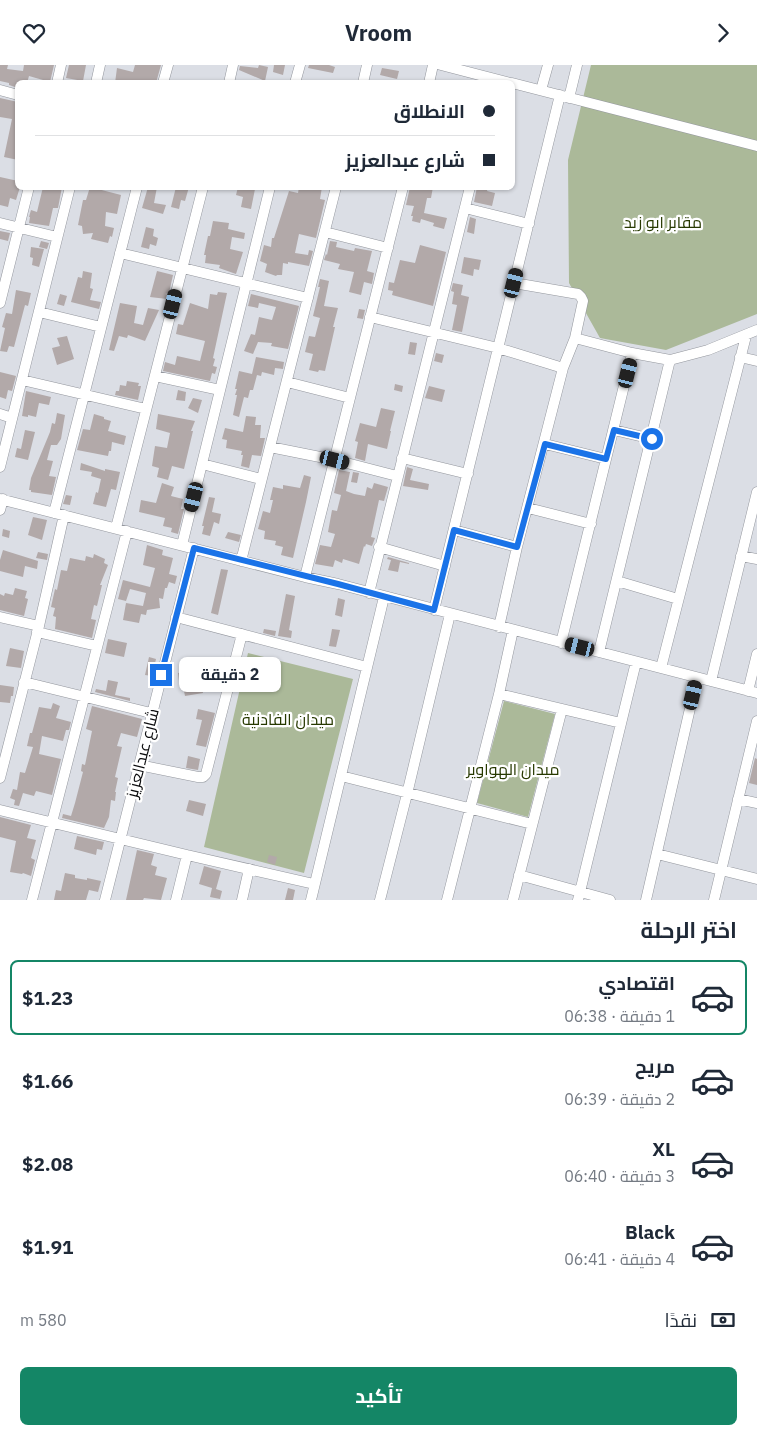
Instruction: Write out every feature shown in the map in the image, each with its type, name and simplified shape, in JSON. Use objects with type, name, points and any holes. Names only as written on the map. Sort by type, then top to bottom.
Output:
[{"type":"street","points":[[58,80],[61,65]]},
{"type":"street","points":[[97,80],[100,65]]},
{"type":"street","points":[[164,80],[168,65]]},
{"type":"street","points":[[230,80],[233,65]]},
{"type":"street","points":[[297,80],[300,65]]},
{"type":"street","points":[[364,80],[367,65]]},
{"type":"street","points":[[430,80],[433,65]]},
{"type":"street","points":[[441,65],[479,70],[496,80]]},
{"type":"street","points":[[542,91],[548,65]]},
{"type":"street","points":[[434,610],[529,224],[565,97],[577,65]]},
{"type":"street","points":[[515,84],[757,146]]},
{"type":"street","points":[[0,90],[15,94]]},
{"type":"street","points":[[0,303],[28,190]]},
{"type":"street","points":[[0,467],[69,190]]},
{"type":"street","points":[[0,778],[3,750],[38,629],[59,514],[84,395],[135,190]]},
{"type":"street","points":[[116,529],[202,190]]},
{"type":"street","points":[[182,545],[269,190]]},
{"type":"street","points":[[241,561],[335,190]]},
{"type":"street","points":[[305,577],[402,190]]},
{"type":"street","points":[[369,593],[465,208],[467,190]]},
{"type":"street","points":[[465,208],[529,224]]},
{"type":"street","points":[[0,223],[57,237]]},
{"type":"street","points":[[325,232],[388,248]]},
{"type":"street","points":[[120,253],[308,298]]},
{"type":"street","points":[[499,627],[517,547],[563,368],[575,338],[583,301],[578,294],[514,283]]},
{"type":"street","points":[[39,312],[101,327]]},
{"type":"street","points":[[370,317],[498,348],[563,368]]},
{"type":"street","points":[[575,338],[632,353],[670,360],[708,350],[757,330]]},
{"type":"street","points":[[660,668],[746,336]]},
{"type":"street","points":[[561,643],[632,353]]},
{"type":"street","points":[[740,357],[757,361]]},
{"type":"street","points":[[599,652],[670,360]]},
{"type":"street","points":[[155,376],[220,390]]},
{"type":"street","points":[[22,380],[146,409]]},
{"type":"street","points":[[287,382],[350,397]]},
{"type":"street","points":[[0,414],[12,418]]},
{"type":"street","points":[[614,430],[652,439]]},
{"type":"street","points":[[545,444],[606,459]]},
{"type":"street","points":[[270,447],[335,460],[397,476]]},
{"type":"street","points":[[402,458],[468,473]]},
{"type":"street","points":[[202,464],[261,479]]},
{"type":"street","points":[[712,681],[757,492]]},
{"type":"street","points":[[0,510],[1,499],[752,692],[757,654]]},
{"type":"street","points":[[528,508],[591,524]]},
{"type":"street","points":[[454,530],[517,547]]},
{"type":"street","points":[[32,900],[127,531]]},
{"type":"street","points":[[379,547],[445,565]]},
{"type":"street","name":"شارع عبدالعزيز","points":[[105,900],[194,548]]},
{"type":"street","points":[[741,556],[757,559]]},
{"type":"street","points":[[616,581],[678,599]]},
{"type":"street","points":[[311,900],[384,597]]},
{"type":"street","points":[[380,900],[450,614]]},
{"type":"street","points":[[0,617],[97,646]]},
{"type":"street","points":[[176,617],[367,667]]},
{"type":"street","points":[[447,900],[513,630]]},
{"type":"street","points":[[139,765],[198,777],[203,777],[206,774],[242,635]]},
{"type":"street","points":[[579,896],[636,662]]},
{"type":"street","points":[[646,900],[698,678]]},
{"type":"street","points":[[24,681],[152,713]]},
{"type":"street","points":[[498,694],[621,723]]},
{"type":"street","points":[[513,900],[562,709]]},
{"type":"street","points":[[714,900],[757,721]]},
{"type":"street","points":[[341,776],[532,824]]},
{"type":"street","points":[[738,799],[757,803]]},
{"type":"street","points":[[0,810],[314,884]]},
{"type":"street","points":[[657,854],[757,879]]},
{"type":"street","points":[[176,900],[187,855]]},
{"type":"street","points":[[242,900],[249,869]]},
{"type":"street","points":[[519,875],[579,896],[610,900]]},
{"type":"green space","name":"مقابر ابو زيد","points":[[591,65],[757,65],[757,314],[666,350],[600,338],[569,283],[568,160]]},
{"type":"green space","name":"ميدان الفادنية","points":[[248,653],[353,679],[304,873],[204,847]]},
{"type":"green space","name":"ميدان الهواوير","points":[[504,701],[555,714],[528,817],[477,803]]},
{"type":"building","points":[[0,65],[8,65],[7,69],[23,71],[24,65],[54,65],[50,80],[29,76],[28,80],[15,80],[15,87],[0,81]]},
{"type":"building","points":[[69,65],[86,65],[83,80],[66,78]]},
{"type":"building","points":[[135,65],[161,65],[157,80],[115,80],[117,68],[133,72]]},
{"type":"building","points":[[259,65],[268,67],[265,80],[239,70],[240,66],[258,68]]},
{"type":"building","points":[[274,65],[285,65],[283,75],[273,72]]},
{"type":"building","points":[[309,65],[329,65],[335,67],[333,73],[308,68]]},
{"type":"building","points":[[382,68],[399,71],[397,79],[380,75]]},
{"type":"building","points":[[0,98],[15,101],[15,159],[4,157],[12,119],[0,117]]},
{"type":"building","points":[[0,177],[15,180],[15,190],[19,190],[16,200],[10,198],[8,207],[0,205]]},
{"type":"building","points":[[42,190],[61,190],[58,208],[53,208],[49,226],[29,223],[31,210],[37,212]]},
{"type":"building","points":[[89,190],[102,190],[121,195],[117,214],[106,212],[105,226],[114,228],[108,243],[91,239],[93,233],[83,234],[82,226],[78,225],[83,200],[86,200]]},
{"type":"building","points":[[147,190],[156,190],[154,203],[166,205],[163,214],[142,208]]},
{"type":"building","points":[[175,190],[188,190],[185,201],[181,200],[179,209],[171,207]]},
{"type":"building","points":[[237,190],[255,190],[251,209],[241,207],[243,197],[236,195]]},
{"type":"building","points":[[298,190],[322,190],[320,199],[325,200],[316,238],[299,234],[295,253],[308,255],[309,250],[313,251],[309,266],[288,262],[288,264],[283,263],[282,275],[276,276],[265,272],[267,264],[260,261],[264,245],[271,247],[272,238],[274,238],[289,191],[298,193]]},
{"type":"building","points":[[409,190],[432,190],[431,198],[427,198],[424,213],[447,218],[444,229],[433,226],[434,223],[421,219],[420,223],[412,221],[413,216],[411,216],[414,206],[406,205]]},
{"type":"building","points":[[476,190],[487,190],[495,193],[492,206],[474,202]]},
{"type":"building","points":[[470,217],[476,219],[474,234],[467,232]]},
{"type":"building","points":[[213,221],[229,223],[228,229],[245,233],[244,239],[232,237],[230,249],[243,252],[236,274],[219,268],[220,265],[205,263],[206,255],[204,255]]},
{"type":"building","points":[[146,227],[154,229],[153,236],[158,238],[156,246],[150,244],[149,249],[141,247]]},
{"type":"building","points":[[0,231],[10,233],[8,241],[0,239]]},
{"type":"building","points":[[41,241],[49,243],[47,249],[39,247]]},
{"type":"building","points":[[330,241],[337,242],[336,247],[354,251],[355,248],[372,251],[367,271],[374,273],[372,284],[364,282],[361,295],[349,292],[354,272],[338,269],[340,264],[324,260]]},
{"type":"building","points":[[420,245],[446,252],[433,306],[392,295],[393,291],[388,290],[389,282],[394,283],[400,260],[415,263]]},
{"type":"building","points":[[31,247],[44,249],[39,267],[32,265],[33,258],[30,257]]},
{"type":"building","points":[[464,257],[481,260],[479,270],[474,269],[473,276],[461,273]]},
{"type":"building","points":[[83,271],[92,273],[90,288],[93,289],[90,300],[101,302],[99,309],[71,302],[78,277],[82,278]]},
{"type":"building","points":[[157,271],[173,275],[169,293],[165,294],[168,295],[167,299],[150,297]]},
{"type":"building","points":[[320,279],[329,281],[324,306],[338,308],[325,371],[319,370],[318,372],[309,370],[313,354],[305,352],[309,336],[315,337],[320,318],[313,316]]},
{"type":"building","points":[[453,283],[463,285],[461,295],[469,297],[462,332],[452,330],[457,305],[452,304],[454,292],[451,291]]},
{"type":"building","points":[[16,290],[31,293],[28,306],[25,305],[14,347],[9,346],[7,352],[0,351],[5,328],[2,327],[6,313],[12,314]]},
{"type":"building","points":[[218,292],[227,293],[213,358],[215,359],[213,366],[217,367],[215,374],[212,373],[210,381],[163,371],[165,362],[175,365],[177,356],[200,361],[205,341],[176,334],[178,324],[183,325],[190,303],[208,309],[210,294],[217,295]]},
{"type":"building","points":[[60,294],[67,296],[64,306],[57,304]]},
{"type":"building","points":[[251,294],[299,306],[288,349],[271,346],[272,343],[258,342],[253,354],[244,351],[251,334],[255,335],[259,317],[272,320],[276,307],[259,303],[258,308],[248,306]]},
{"type":"building","points":[[120,303],[137,306],[134,323],[143,325],[148,308],[159,310],[145,341],[128,335],[127,338],[119,336],[114,351],[109,350]]},
{"type":"building","points":[[359,309],[365,310],[363,319],[357,318]]},
{"type":"building","points":[[67,336],[74,359],[57,365],[52,348],[60,346],[57,338]]},
{"type":"building","points":[[410,342],[417,343],[415,355],[408,354]]},
{"type":"building","points":[[436,353],[444,355],[442,363],[434,361]]},
{"type":"building","points":[[256,357],[284,362],[283,369],[275,368],[274,375],[262,372],[261,376],[257,375],[253,390],[250,390],[248,398],[244,397],[239,417],[233,415],[237,395],[235,395],[237,389],[235,389],[239,371],[252,374]]},
{"type":"building","points":[[0,372],[16,376],[12,391],[8,390],[6,399],[0,397]]},
{"type":"building","points":[[127,381],[139,383],[138,386],[141,386],[138,400],[115,395],[116,391],[119,391],[120,385],[126,386]]},
{"type":"building","points":[[395,384],[403,386],[402,392],[394,390]]},
{"type":"building","points":[[429,386],[445,390],[442,402],[425,398]]},
{"type":"building","points":[[178,390],[186,392],[185,401],[176,400]]},
{"type":"building","points":[[26,391],[51,397],[49,405],[39,403],[36,417],[22,416]]},
{"type":"building","points":[[193,398],[202,400],[198,413],[188,408]]},
{"type":"building","points":[[381,408],[395,411],[387,449],[368,444],[365,461],[355,458],[358,442],[355,441],[360,423],[376,427]]},
{"type":"building","points":[[57,413],[65,415],[61,439],[57,445],[51,445],[47,460],[53,461],[49,476],[56,477],[52,495],[31,492],[29,490],[31,478],[52,423],[55,424]]},
{"type":"building","points":[[94,414],[111,421],[108,431],[126,436],[124,445],[112,442],[111,451],[109,451],[108,456],[77,450],[83,429],[90,430]]},
{"type":"building","points":[[158,414],[195,421],[191,431],[193,431],[184,469],[172,466],[168,480],[157,477],[159,468],[152,466],[155,446],[167,448],[170,433],[156,429]]},
{"type":"building","points":[[246,416],[256,417],[255,425],[261,425],[260,438],[265,438],[261,456],[252,455],[249,468],[241,466],[242,451],[226,448],[227,440],[222,439],[225,428],[243,432]]},
{"type":"building","points":[[25,430],[35,432],[28,460],[15,457],[17,448],[21,449]]},
{"type":"building","points":[[81,463],[105,471],[105,469],[120,472],[116,490],[111,489],[106,507],[93,504],[101,479],[91,476],[92,472],[80,470]]},
{"type":"building","points":[[407,467],[413,469],[410,480],[429,484],[428,490],[403,486]]},
{"type":"building","points":[[339,470],[350,472],[346,491],[354,494],[365,496],[367,487],[372,489],[374,483],[388,487],[384,501],[379,500],[371,537],[375,538],[372,546],[366,544],[364,546],[359,564],[343,559],[342,563],[335,560],[333,567],[315,564],[320,545],[331,547],[335,534],[328,532],[332,510],[337,511],[341,495],[334,493]]},
{"type":"building","points":[[353,472],[359,473],[357,483],[351,482]]},
{"type":"building","points":[[304,475],[311,477],[293,558],[281,555],[283,547],[275,545],[276,541],[264,539],[265,531],[258,529],[263,511],[270,513],[273,487],[283,489],[283,485],[300,488]]},
{"type":"building","points":[[162,483],[174,487],[171,496],[183,499],[181,509],[184,509],[178,534],[171,532],[172,528],[163,526],[165,518],[139,512],[141,500],[156,503]]},
{"type":"building","points":[[66,495],[72,496],[70,505],[63,504]]},
{"type":"building","points":[[209,497],[215,498],[212,512],[221,514],[219,524],[214,522],[210,536],[202,534]]},
{"type":"building","points":[[33,517],[47,520],[42,540],[28,535]]},
{"type":"building","points":[[3,529],[10,531],[9,538],[2,536]]},
{"type":"building","points":[[228,532],[241,535],[239,542],[225,538]]},
{"type":"building","points":[[147,545],[163,550],[162,555],[173,558],[169,574],[177,576],[175,584],[169,582],[167,588],[165,588],[163,599],[159,598],[160,608],[147,610],[146,615],[141,614],[139,623],[123,620],[126,603],[143,606],[146,593],[130,589],[126,601],[118,599],[123,580],[150,587],[155,568],[143,565]]},
{"type":"building","points":[[3,550],[38,561],[37,569],[25,566],[23,577],[0,571],[0,560]]},
{"type":"building","points":[[38,552],[48,554],[47,560],[36,558]]},
{"type":"building","points":[[94,554],[105,559],[104,563],[108,565],[100,585],[102,585],[97,606],[94,605],[91,619],[96,620],[92,638],[55,629],[56,617],[53,616],[55,608],[51,607],[61,570],[67,571],[70,558],[85,561],[86,556],[93,558]]},
{"type":"building","points":[[388,557],[409,564],[400,562],[398,572],[388,570],[391,560],[387,559]]},
{"type":"building","points":[[221,569],[228,570],[218,615],[211,613]]},
{"type":"building","points":[[15,588],[27,591],[25,598],[28,599],[24,616],[0,610],[0,594],[4,596],[5,593],[13,595]]},
{"type":"building","points":[[286,594],[295,596],[289,630],[292,631],[291,638],[278,636]]},
{"type":"building","points":[[338,598],[345,600],[342,617],[335,615]]},
{"type":"building","points":[[264,629],[276,631],[275,636],[263,633]]},
{"type":"building","points":[[332,629],[340,630],[336,647],[329,646]]},
{"type":"building","points":[[108,639],[127,643],[124,657],[105,653]]},
{"type":"building","points":[[10,648],[24,651],[21,668],[6,666]]},
{"type":"building","points":[[149,657],[156,659],[152,676],[145,675]]},
{"type":"building","points":[[199,669],[203,693],[185,696],[178,673]]},
{"type":"building","points":[[108,680],[118,682],[115,695],[130,698],[130,701],[95,692],[96,689],[106,691]]},
{"type":"building","points":[[0,685],[14,687],[10,703],[0,702]]},
{"type":"building","points":[[53,703],[60,706],[56,718],[71,722],[69,730],[66,730],[63,741],[42,736],[39,754],[61,759],[52,795],[36,791],[34,796],[23,793],[19,806],[14,805],[15,800],[10,798],[13,789],[17,790],[20,772],[25,773],[33,747],[27,746],[39,707],[51,709]]},
{"type":"building","points":[[92,706],[142,719],[137,737],[121,733],[117,746],[122,747],[115,777],[118,778],[115,801],[111,800],[109,817],[104,828],[62,818],[63,814],[71,816],[75,803],[83,772],[81,771],[82,764],[85,765],[92,731],[86,729]]},
{"type":"building","points":[[198,709],[215,713],[206,747],[196,745],[202,720],[196,719]]},
{"type":"building","points":[[188,756],[200,759],[198,770],[186,768]]},
{"type":"building","points":[[755,758],[757,759],[757,785],[749,783]]},
{"type":"building","points":[[189,800],[206,804],[203,816],[186,811]]},
{"type":"building","points":[[0,817],[31,825],[27,838],[36,840],[31,858],[35,860],[31,876],[10,872],[16,841],[0,837]]},
{"type":"building","points":[[77,836],[104,842],[102,850],[97,849],[96,855],[74,849]]},
{"type":"building","points":[[137,850],[154,854],[151,865],[157,867],[155,875],[167,878],[161,900],[144,898],[143,900],[126,900]]},
{"type":"building","points":[[269,855],[277,857],[275,865],[267,862]]},
{"type":"building","points":[[204,866],[221,871],[216,889],[222,891],[220,899],[210,897],[212,888],[199,884]]},
{"type":"building","points":[[65,873],[75,875],[75,878],[101,881],[98,892],[89,890],[86,900],[54,900],[56,890],[61,891]]},
{"type":"building","points":[[288,888],[295,890],[293,900],[285,900]]},
{"type":"route","points":[[161,675],[194,548],[434,610],[454,530],[517,547],[545,444],[606,459],[614,430],[652,439]]}]
